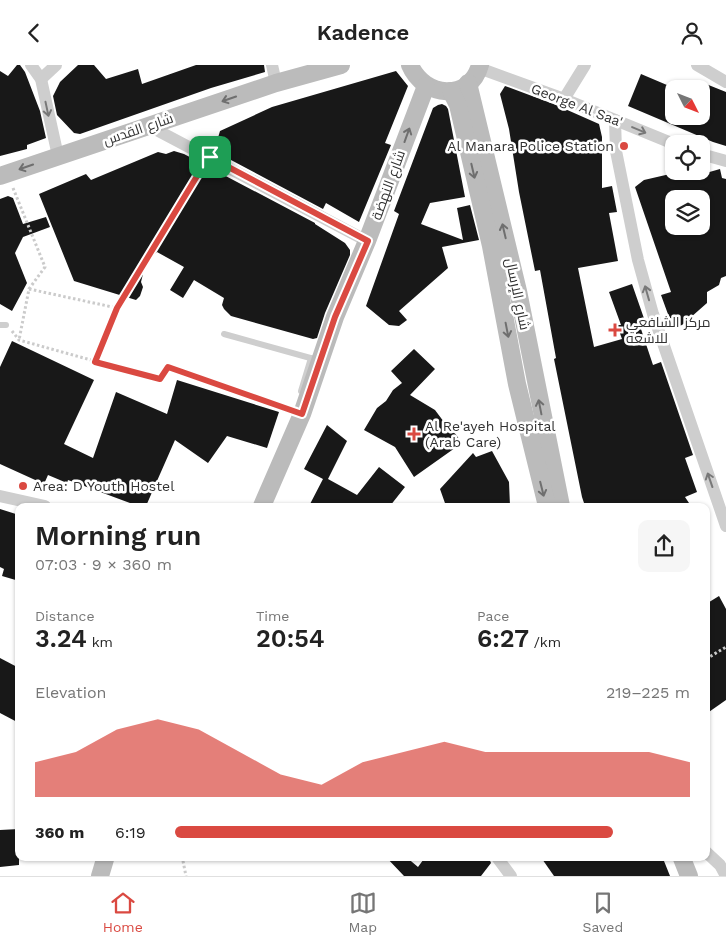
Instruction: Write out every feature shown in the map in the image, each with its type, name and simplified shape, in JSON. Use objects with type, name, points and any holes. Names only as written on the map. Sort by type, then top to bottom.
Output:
[{"type":"main road","name":"شارع القدس","points":[[4,175],[276,83],[341,65]]},
{"type":"main road","points":[[410,65],[414,73],[426,86],[451,91],[468,83],[480,66]]},
{"type":"main road","name":"شارع الإرسال","points":[[468,83],[518,291],[560,503]]},
{"type":"main road","name":"شارع النهضة","points":[[263,503],[316,359],[368,241],[426,86]]},
{"type":"main road","name":"شارع الإرسال","points":[[451,91],[458,105],[491,246],[517,384],[546,503]]},
{"type":"main road","points":[[100,876],[104,861]]},
{"type":"main road","points":[[683,861],[689,876]]},
{"type":"street","points":[[31,65],[41,79],[58,157]]},
{"type":"street","points":[[41,79],[56,65]]},
{"type":"street","points":[[272,65],[276,83]]},
{"type":"street","points":[[564,99],[585,65]]},
{"type":"street","points":[[696,65],[726,83]]},
{"type":"street","name":"George Al Saa'","points":[[480,66],[665,140]]},
{"type":"street","points":[[615,120],[616,151],[638,261],[653,314],[726,526]]},
{"type":"street","points":[[149,126],[210,157]]},
{"type":"street","points":[[210,157],[198,151],[368,241]]},
{"type":"street","points":[[710,157],[726,161]]},
{"type":"street","points":[[0,496],[32,503]]},
{"type":"street","points":[[710,856],[720,865],[726,876]]},
{"type":"street","points":[[500,861],[511,876]]},
{"type":"lane","points":[[224,334],[316,359]]},
{"type":"lane","points":[[160,379],[168,367],[296,415]]},
{"type":"lane","points":[[255,503],[276,454]]},
{"type":"path","points":[[95,362],[117,308],[210,157]]},
{"type":"path","points":[[4,175],[45,267],[30,289],[20,340]]},
{"type":"path","points":[[30,289],[117,308]]},
{"type":"path","points":[[3,325],[20,340],[160,379]]},
{"type":"path","points":[[710,657],[726,647]]},
{"type":"path","points":[[183,861],[186,876]]},
{"type":"building","points":[[17,65],[20,65],[25,72],[40,111],[46,138],[27,145],[27,149],[0,156],[0,71],[8,76]]},
{"type":"building","points":[[78,65],[94,65],[106,79],[138,69],[142,84],[196,65],[264,65],[265,72],[211,88],[80,134],[74,133],[57,115],[53,96],[60,82]]},
{"type":"building","points":[[396,71],[408,86],[385,143],[391,145],[359,222],[326,203],[323,209],[214,151],[220,131],[272,107]]},
{"type":"building","points":[[641,74],[665,84],[665,122],[628,106]]},
{"type":"building","points":[[505,86],[599,124],[602,137],[602,188],[612,186],[617,212],[609,213],[618,261],[578,268],[594,347],[622,339],[617,325],[621,325],[609,292],[632,284],[647,327],[641,329],[653,365],[661,362],[693,455],[685,458],[697,492],[685,497],[689,503],[584,503],[554,359],[556,358],[540,270],[535,271],[519,192],[509,129],[500,94]]},
{"type":"building","points":[[710,86],[726,92],[726,146],[710,141],[710,135],[696,135],[673,125],[710,125]]},
{"type":"building","points":[[442,104],[448,109],[465,197],[430,203],[421,224],[463,240],[457,208],[470,205],[479,240],[442,247],[448,268],[399,311],[407,320],[399,326],[389,325],[366,306],[399,214],[394,211],[433,108]]},
{"type":"building","points":[[174,151],[184,154],[315,223],[345,243],[350,250],[350,255],[325,313],[317,338],[313,339],[231,316],[222,305],[224,298],[194,280],[183,298],[170,290],[184,267],[157,252],[139,269],[143,274],[141,282],[143,287],[140,296],[136,300],[74,281],[39,194],[86,174],[91,180],[158,152],[166,154]]},
{"type":"building","points":[[720,169],[722,178],[726,179],[726,276],[721,278],[719,285],[707,292],[707,303],[682,325],[673,328],[661,295],[671,292],[635,187],[644,180],[665,175],[665,180],[710,180],[710,172]]},
{"type":"building","points":[[8,196],[13,198],[23,224],[46,217],[50,227],[23,237],[15,253],[27,283],[12,311],[0,304],[0,199]]},
{"type":"building","points":[[12,341],[94,380],[64,444],[93,458],[116,392],[167,414],[177,380],[279,412],[267,448],[227,436],[208,463],[175,440],[147,503],[130,503],[68,480],[67,483],[48,475],[44,484],[0,464],[0,367]]},
{"type":"building","name":"Al Re'ayeh Hospital (Arab Care)","points":[[414,349],[435,369],[410,395],[435,410],[462,443],[414,477],[395,447],[364,430],[377,408],[402,383],[391,371]]},
{"type":"building","points":[[327,425],[347,441],[328,479],[357,495],[379,467],[405,487],[392,503],[311,503],[323,479],[304,469]]},
{"type":"building","points":[[492,451],[509,482],[510,503],[445,503],[440,489],[473,453],[476,457]]},
{"type":"building","points":[[0,509],[15,514],[15,580],[2,576],[4,569],[0,567]]},
{"type":"building","points":[[719,596],[726,609],[726,700],[710,711],[710,602]]},
{"type":"building","points":[[0,658],[15,666],[15,721],[0,713]]},
{"type":"building","points":[[15,829],[15,861],[19,861],[19,865],[0,867],[0,830]]},
{"type":"building","points":[[390,861],[411,861],[418,867],[422,861],[490,861],[491,863],[481,876],[404,876]]},
{"type":"building","points":[[544,861],[664,861],[670,876],[554,876]]},
{"type":"place","name":"Al Manara Police Station","points":[[624,146]]},
{"type":"place","name":"مركز الشافعي للاشعه","points":[[615,330]]},
{"type":"place","name":"Al Re'ayeh Hospital (Arab Care)","points":[[414,434]]},
{"type":"place","name":"Area: D Youth Hostel","points":[[23,486]]},
{"type":"route","points":[[210,157],[198,151],[254,181],[368,241],[335,317],[302,414],[168,367],[160,379],[95,362],[117,308],[205,163],[210,157]]}]
